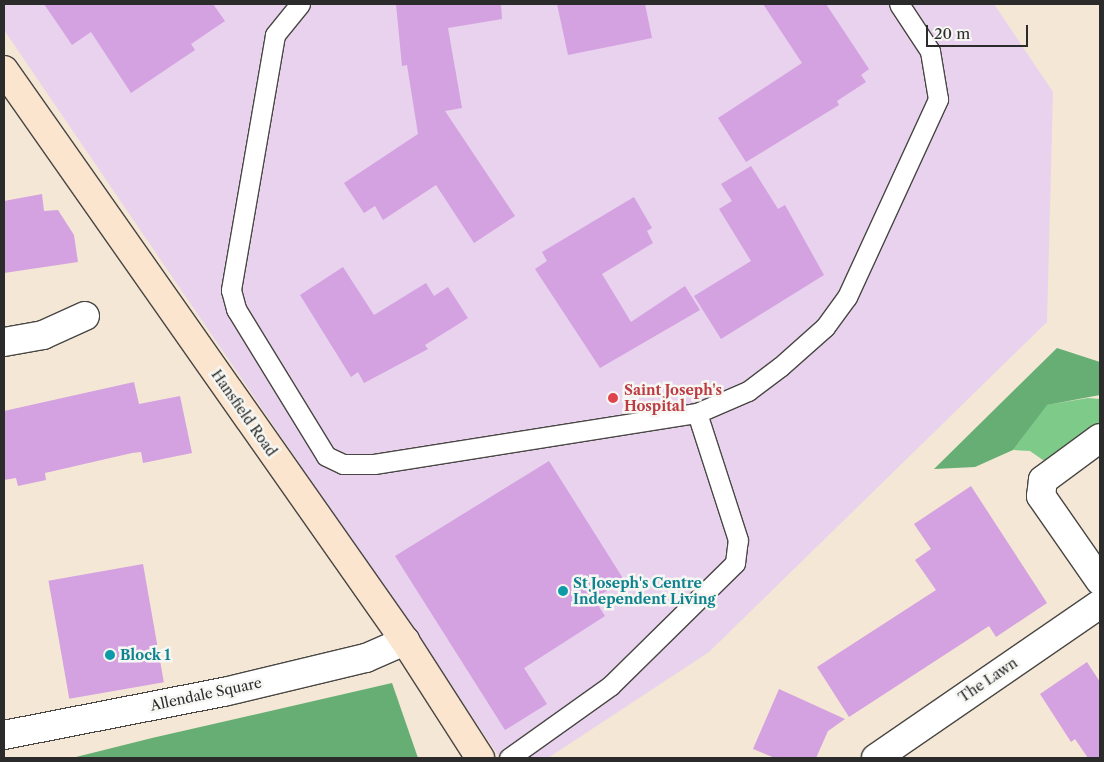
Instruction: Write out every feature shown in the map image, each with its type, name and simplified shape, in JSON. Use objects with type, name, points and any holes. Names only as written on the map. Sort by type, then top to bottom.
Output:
[{"type":"street","name":"Hansfield Road","points":[[7,84],[405,641],[480,758]]},
{"type":"street","points":[[4,342],[43,335],[85,316]]},
{"type":"street","points":[[1100,438],[1042,480],[1042,496],[1100,581]]},
{"type":"street","name":"The Lawn","points":[[876,758],[1100,604]]},
{"type":"street","name":"Allendale Square","points":[[4,735],[224,692],[366,658],[405,641]]},
{"type":"lane","points":[[300,4],[275,35],[231,290],[236,309],[326,456],[343,464],[374,464],[697,413],[748,391],[780,367],[824,327],[851,289],[938,99],[930,52],[899,4]]},
{"type":"lane","points":[[509,758],[610,686],[735,563],[738,540],[697,413]]},
{"type":"shaded area","name":"Saint Joseph's Hospital","points":[[4,4],[994,4],[1053,92],[1047,322],[709,652],[548,758],[500,758],[4,30]]},
{"type":"green space","points":[[1057,348],[1100,362],[1100,395],[1047,405],[1013,450],[975,467],[934,469]]},
{"type":"green space","points":[[1088,398],[1100,399],[1100,431],[1050,465],[1030,451],[1013,450],[1046,405]]},
{"type":"green space","points":[[392,683],[418,758],[72,758],[152,738]]},
{"type":"building","points":[[44,4],[213,4],[225,21],[191,44],[195,50],[131,93],[91,32],[72,45]]},
{"type":"building","points":[[396,4],[501,4],[502,19],[448,28],[462,108],[445,111],[515,216],[474,243],[436,185],[383,220],[375,206],[364,213],[344,183],[418,134],[407,65],[402,66]]},
{"type":"building","points":[[557,4],[645,4],[652,38],[568,55]]},
{"type":"building","points":[[763,4],[826,4],[869,69],[861,75],[866,82],[837,101],[839,105],[746,162],[718,118],[802,63]]},
{"type":"building","points":[[751,166],[778,209],[785,205],[824,275],[721,339],[694,296],[751,261],[719,209],[732,201],[721,184]]},
{"type":"building","points":[[42,194],[44,211],[58,210],[74,235],[78,262],[4,273],[4,201]]},
{"type":"building","points":[[634,197],[652,228],[647,231],[653,243],[602,274],[631,322],[685,286],[700,310],[600,368],[535,269],[547,261],[542,252]]},
{"type":"building","points":[[343,267],[374,315],[426,283],[434,296],[448,287],[468,318],[425,345],[428,349],[364,383],[358,372],[351,377],[300,295]]},
{"type":"building","points":[[134,382],[139,404],[180,396],[192,453],[143,463],[141,452],[132,453],[45,473],[46,480],[18,486],[16,478],[4,480],[4,411]]},
{"type":"building","name":"St Joseph's Centre Independent Living","points":[[549,461],[624,580],[594,599],[605,616],[524,668],[547,704],[505,730],[395,556]]},
{"type":"building","points":[[971,486],[1047,603],[996,637],[989,626],[849,717],[817,667],[936,590],[915,560],[931,549],[914,524]]},
{"type":"building","name":"Block 1","points":[[143,564],[164,682],[69,699],[48,581]]},
{"type":"building","points":[[1087,662],[1100,682],[1100,758],[1088,758],[1075,739],[1071,742],[1040,694]]},
{"type":"building","points":[[779,689],[845,719],[828,731],[816,758],[775,758],[753,749]]},
{"type":"place","name":"Saint Joseph's Hospital","points":[[613,398]]},
{"type":"place","name":"St Joseph's Centre Independent Living","points":[[563,591]]},
{"type":"place","name":"Block 1","points":[[110,655]]}]
